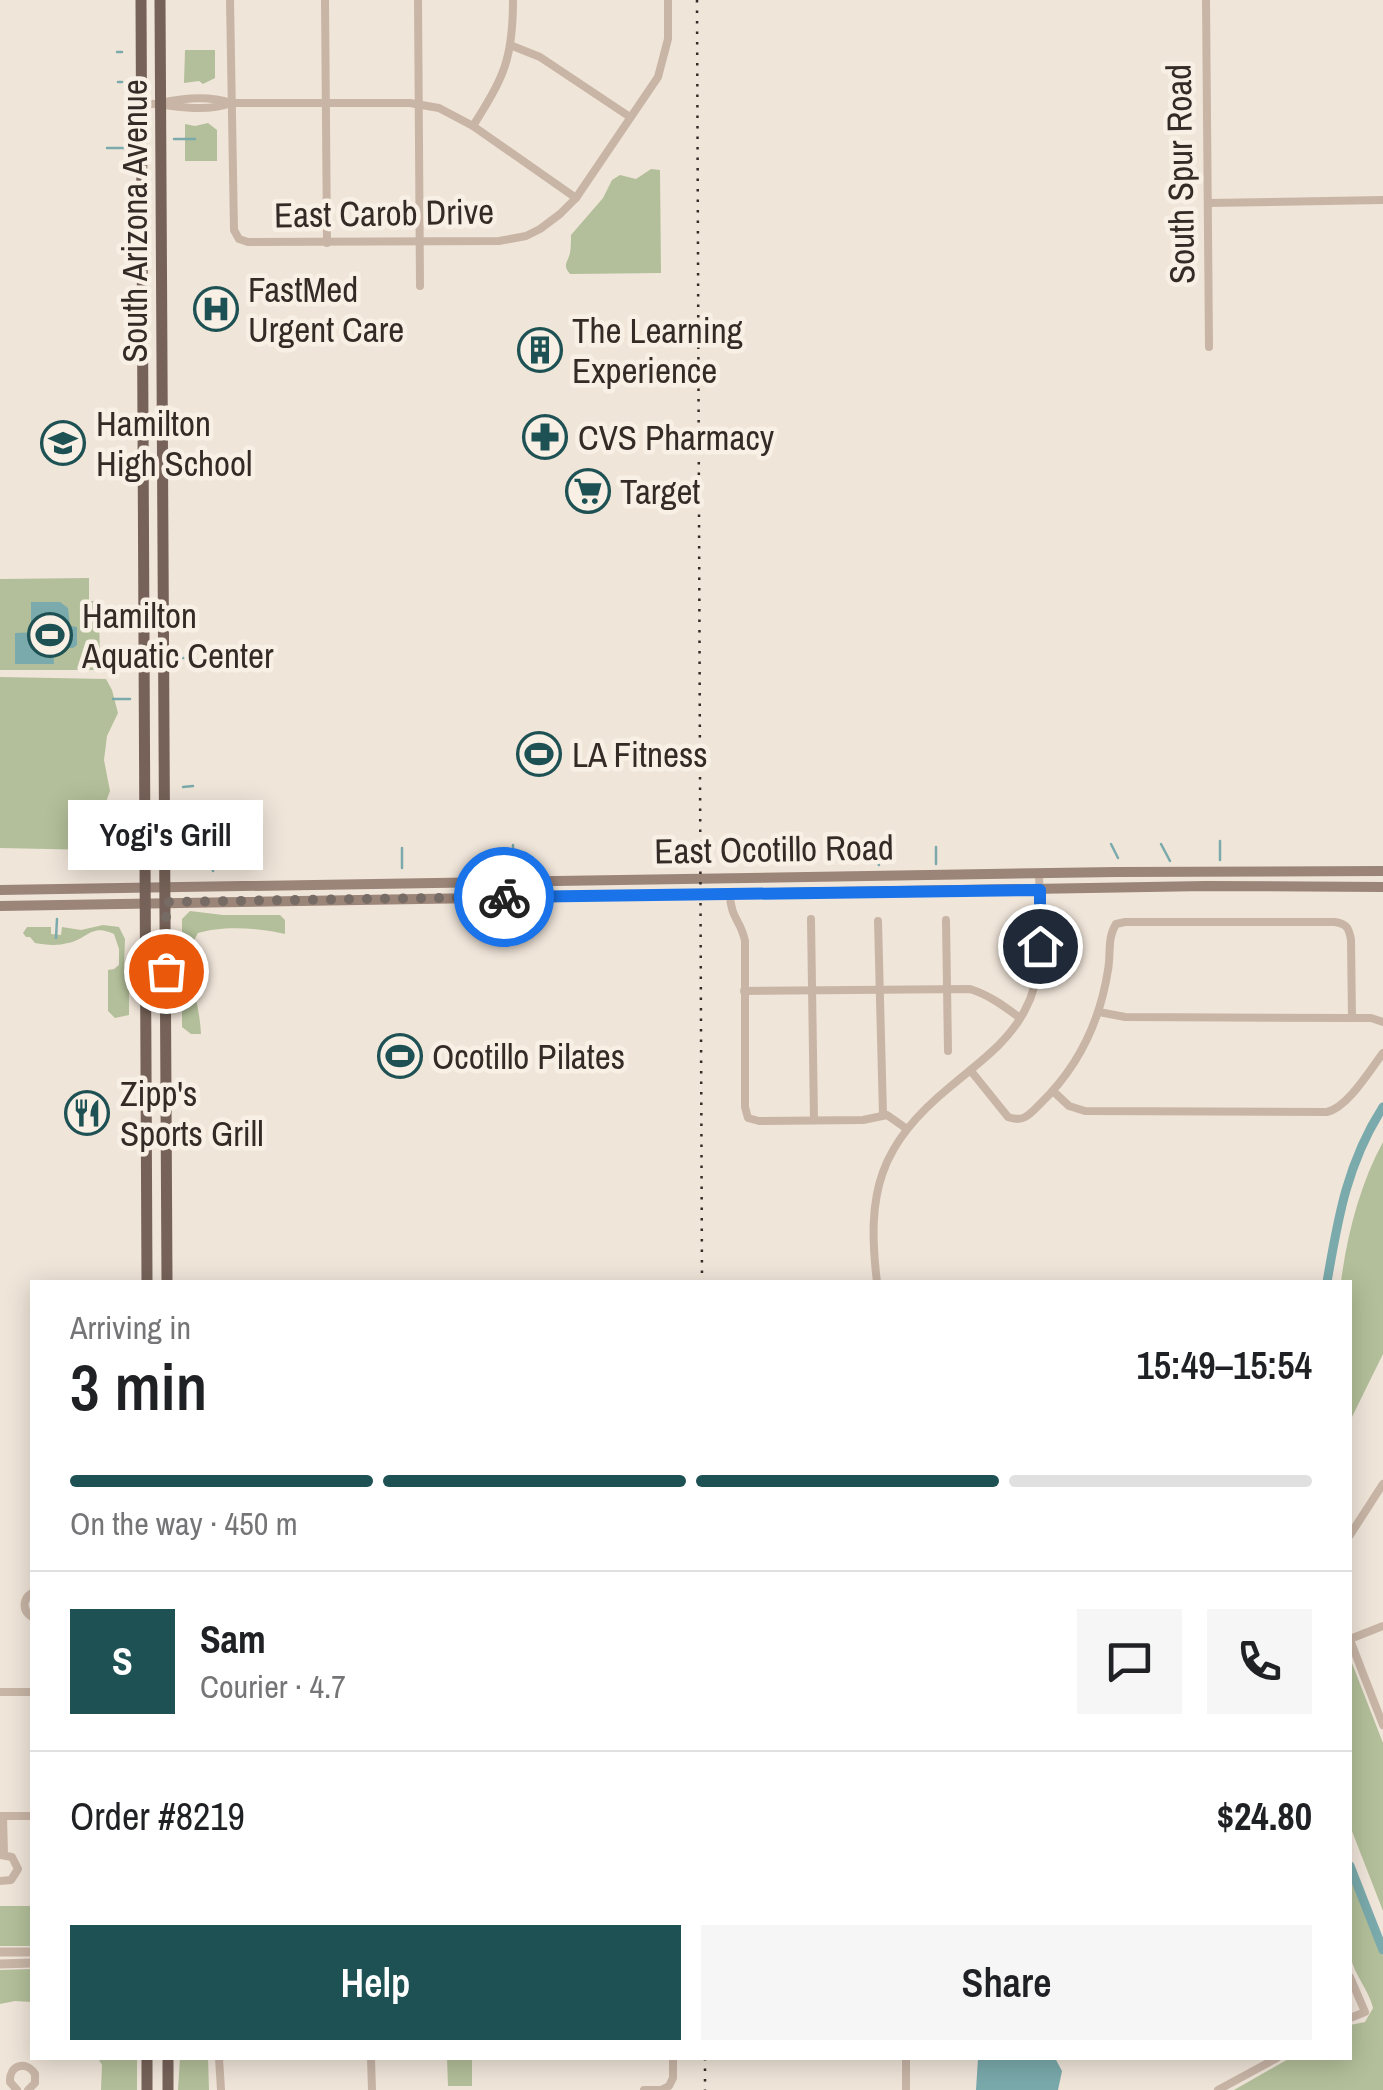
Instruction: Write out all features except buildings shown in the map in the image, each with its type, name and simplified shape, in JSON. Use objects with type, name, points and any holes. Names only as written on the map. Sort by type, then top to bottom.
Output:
[{"type":"main road","name":"South Arizona Avenue","points":[[141,0],[147,1280]]},
{"type":"main road","name":"South Arizona Avenue","points":[[160,0],[167,1280]]},
{"type":"main road","name":"East Ocotillo Road","points":[[0,890],[1040,873],[1383,872]]},
{"type":"main road","points":[[381,882],[381,899]]},
{"type":"main road","name":"East Ocotillo Road","points":[[0,906],[1206,886],[1383,888]]},
{"type":"main road","points":[[147,2090],[148,2060]]},
{"type":"main road","points":[[168,2060],[168,2090]]},
{"type":"street","points":[[230,0],[231,103]]},
{"type":"street","points":[[325,0],[327,243]]},
{"type":"street","points":[[418,0],[420,286]]},
{"type":"street","points":[[473,126],[504,74],[513,0]]},
{"type":"street","name":"East Carob Drive","points":[[231,103],[232,220],[239,239],[327,243],[499,241],[526,236],[551,222],[576,198],[658,77],[668,40],[668,0]]},
{"type":"street","name":"South Spur Road","points":[[1206,0],[1209,347]]},
{"type":"street","points":[[510,46],[540,58],[630,117]]},
{"type":"street","points":[[140,103],[218,108],[231,103],[400,102],[439,108],[473,126],[576,198]]},
{"type":"street","points":[[1208,203],[1383,200]]},
{"type":"street","points":[[877,1280],[872,1223],[876,1193],[883,1168],[898,1140],[918,1115],[1002,1043],[1027,1008],[1039,960],[1040,873]]},
{"type":"street","points":[[730,894],[731,912],[745,940],[747,1115],[759,1121],[863,1120],[890,1115],[907,1128]]},
{"type":"street","points":[[810,919],[814,1120]]},
{"type":"street","points":[[878,920],[883,1115]]},
{"type":"street","points":[[946,920],[948,1051]]},
{"type":"street","points":[[971,1071],[1008,1117],[1022,1120],[1028,1116],[1053,1091],[1088,1038],[1099,1012],[1112,930],[1116,924],[1125,922],[1344,924],[1352,940],[1352,1018]]},
{"type":"street","points":[[744,991],[970,989],[1020,1018]]},
{"type":"street","points":[[1099,1012],[1125,1017],[1372,1018],[1383,1022]]},
{"type":"street","points":[[1053,1091],[1070,1106],[1085,1112],[1327,1112],[1345,1101],[1383,1052]]},
{"type":"street","points":[[1352,1532],[1383,1484]]},
{"type":"street","points":[[30,1594],[24,1605],[30,1615]]},
{"type":"street","points":[[1352,1638],[1383,1626]]},
{"type":"street","points":[[1352,1644],[1383,1724]]},
{"type":"street","points":[[0,1692],[30,1692]]},
{"type":"street","points":[[0,1881],[11,1880],[18,1869],[16,1860],[2,1855],[2,1816],[30,1816]]},
{"type":"street","points":[[0,1952],[30,1952]]},
{"type":"street","points":[[0,1964],[30,1964]]},
{"type":"street","points":[[1352,1982],[1365,2012],[1352,2017]]},
{"type":"street","points":[[219,2060],[221,2090]]},
{"type":"street","points":[[371,2060],[372,2090]]},
{"type":"street","points":[[644,2090],[669,2086],[673,2078],[672,2060]]},
{"type":"street","points":[[906,2060],[906,2090]]},
{"type":"street","points":[[1218,2090],[1273,2060]]},
{"type":"street","points":[[17,2090],[10,2082],[10,2074],[22,2065],[35,2074],[28,2090]]},
{"type":"green space","points":[[185,50],[215,50],[215,78],[203,84],[184,83]]},
{"type":"green space","points":[[208,123],[217,130],[217,161],[185,161],[185,124]]},
{"type":"green space","points":[[651,169],[660,170],[661,273],[570,274],[566,266],[571,235],[603,198],[612,180],[620,175],[636,179]]},
{"type":"green space","name":"Hamilton Aquatic Center","points":[[89,578],[89,601],[99,601],[100,670],[0,670],[0,579]]},
{"type":"green space","points":[[0,677],[106,679],[118,713],[107,736],[104,760],[110,791],[95,850],[0,848]]},
{"type":"green space","points":[[190,911],[280,915],[285,920],[285,934],[242,928],[198,933],[193,942],[199,968],[191,975],[201,1034],[191,1034],[182,1027],[182,919]]},
{"type":"green space","points":[[103,925],[119,927],[125,939],[129,1015],[115,1018],[108,1011],[108,970],[119,965],[114,934],[100,930],[75,941],[52,945],[35,943],[23,933],[27,927],[51,927],[51,934],[61,935],[62,927],[81,930]]},
{"type":"green space","points":[[1383,1142],[1383,1354],[1352,1417],[1352,1280],[1341,1280],[1356,1210]]},
{"type":"green space","points":[[1352,1663],[1383,1743],[1383,1911],[1352,1831]]},
{"type":"green space","points":[[1352,1877],[1383,1956],[1383,2090],[1234,2090],[1286,2060],[1352,2060],[1352,2025],[1365,2022],[1373,2008],[1355,1969]]},
{"type":"green space","points":[[0,1906],[30,1906],[30,1946],[0,1946]]},
{"type":"green space","points":[[30,1969],[30,2002],[0,2004],[0,1970]]},
{"type":"green space","points":[[99,2060],[137,2060],[137,2090],[101,2090]]},
{"type":"green space","points":[[180,2060],[208,2060],[209,2090],[178,2090]]},
{"type":"green space","points":[[447,2060],[472,2060],[472,2086],[448,2086]]},
{"type":"water","points":[[31,602],[60,602],[68,608],[70,626],[77,627],[77,645],[73,648],[64,648],[59,641],[46,641],[45,637],[39,643],[40,648],[53,648],[54,664],[15,664],[15,633],[39,632],[39,626],[31,626]]},
{"type":"water","points":[[978,2060],[1056,2060],[1062,2071],[1058,2090],[976,2090]]},
{"type":"waterway","points":[[117,52],[122,52]]},
{"type":"waterway","points":[[174,139],[195,139]]},
{"type":"waterway","points":[[107,148],[127,148]]},
{"type":"waterway","points":[[115,609],[130,609]]},
{"type":"waterway","points":[[117,656],[131,656]]},
{"type":"waterway","points":[[182,658],[192,658]]},
{"type":"waterway","points":[[113,699],[130,699]]},
{"type":"waterway","points":[[183,787],[193,786]]},
{"type":"waterway","points":[[1220,841],[1220,860]]},
{"type":"waterway","points":[[1111,844],[1118,858]]},
{"type":"waterway","points":[[1161,844],[1170,861]]},
{"type":"waterway","points":[[513,845],[513,870]]},
{"type":"waterway","points":[[936,847],[936,864]]},
{"type":"waterway","points":[[402,848],[402,868]]},
{"type":"waterway","points":[[867,850],[879,865]]},
{"type":"waterway","points":[[213,851],[213,871]]},
{"type":"waterway","points":[[56,938],[57,919]]},
{"type":"waterway","points":[[1327,1280],[1352,1170],[1383,1107]]},
{"type":"waterway","points":[[1352,1871],[1383,1950]]},
{"type":"railway","points":[[697,0],[702,1280]]},
{"type":"railway","points":[[705,2060],[705,2090]]},
{"type":"way so far","points":[[166,971],[166,902],[504,897]]},
{"type":"place","name":"FastMed Urgent Care","points":[[216,309]]},
{"type":"place","name":"The Learning Experience","points":[[540,350]]},
{"type":"place","name":"CVS Pharmacy","points":[[545,437]]},
{"type":"place","name":"Hamilton High School","points":[[63,443]]},
{"type":"place","name":"Target","points":[[588,491]]},
{"type":"place","name":"Hamilton Aquatic Center","points":[[50,635]]},
{"type":"place","name":"LA Fitness","points":[[539,754]]},
{"type":"place","name":"Yogi's Grill","points":[[166,971]]},
{"type":"place","name":"Ocotillo Pilates","points":[[400,1056]]},
{"type":"place","name":"Zipp's Sports Grill","points":[[87,1113]]},
{"type":"route","points":[[504,897],[1040,890],[1040,946]]}]
